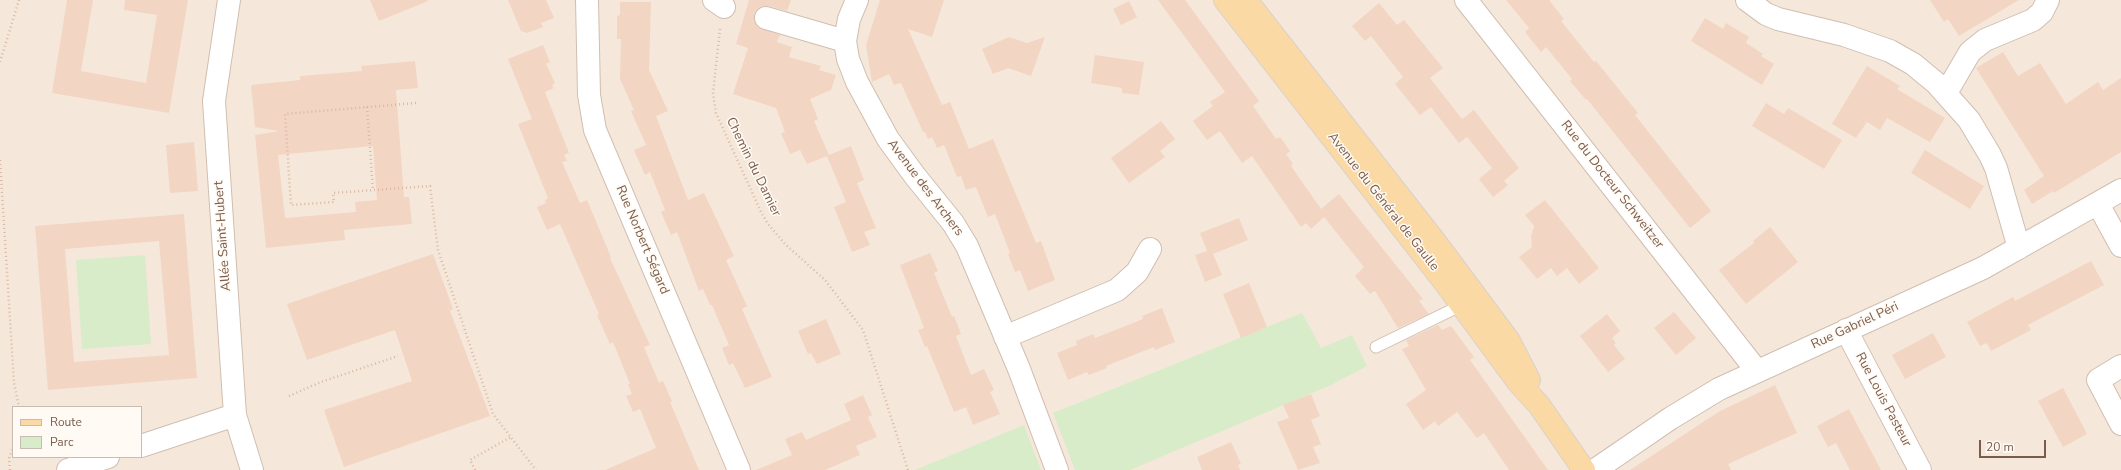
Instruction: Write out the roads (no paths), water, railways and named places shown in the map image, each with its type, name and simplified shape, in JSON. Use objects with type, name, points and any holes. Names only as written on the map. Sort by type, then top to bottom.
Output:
[{"type":"main road","name":"Avenue du Général de Gaulle","points":[[1225,0],[1469,301]]},
{"type":"main road","name":"Avenue du Général de Gaulle","points":[[1246,0],[1436,243],[1518,382],[1539,405],[1584,470]]},
{"type":"street","name":"Allée Saint-Hubert","points":[[229,0],[214,101],[235,415],[252,470]]},
{"type":"street","name":"Rue Norbert Ségard","points":[[587,0],[589,95],[595,130],[739,470]]},
{"type":"street","name":"Avenue des Archers","points":[[857,0],[849,18],[845,41],[852,69],[870,108],[904,162],[960,232],[975,261],[1057,470]]},
{"type":"street","name":"Rue du Docteur Schweitzer","points":[[1466,0],[1757,370]]},
{"type":"street","points":[[1747,0],[1766,14],[1778,19],[1844,34],[1890,51],[1918,68],[1946,93],[1969,120],[1990,155],[1996,168],[2019,248]]},
{"type":"street","points":[[1946,93],[1970,52],[1985,40],[2033,20],[2042,12],[2048,0]]},
{"type":"street","points":[[766,18],[845,41]]},
{"type":"street","name":"Rue Gabriel Péri","points":[[1595,470],[1671,418],[1719,389],[1757,370],[1983,268],[2121,190]]},
{"type":"street","points":[[2098,204],[2121,246]]},
{"type":"street","points":[[1005,337],[1117,290],[1137,272],[1150,249]]},
{"type":"street","name":"Rue Louis Pasteur","points":[[1846,330],[1920,470]]},
{"type":"street","points":[[2121,366],[2098,380],[2121,424]]},
{"type":"street","points":[[142,446],[235,415]]},
{"type":"street","points":[[68,470],[105,458]]},
{"type":"lane","points":[[1376,347],[1469,301]]}]
